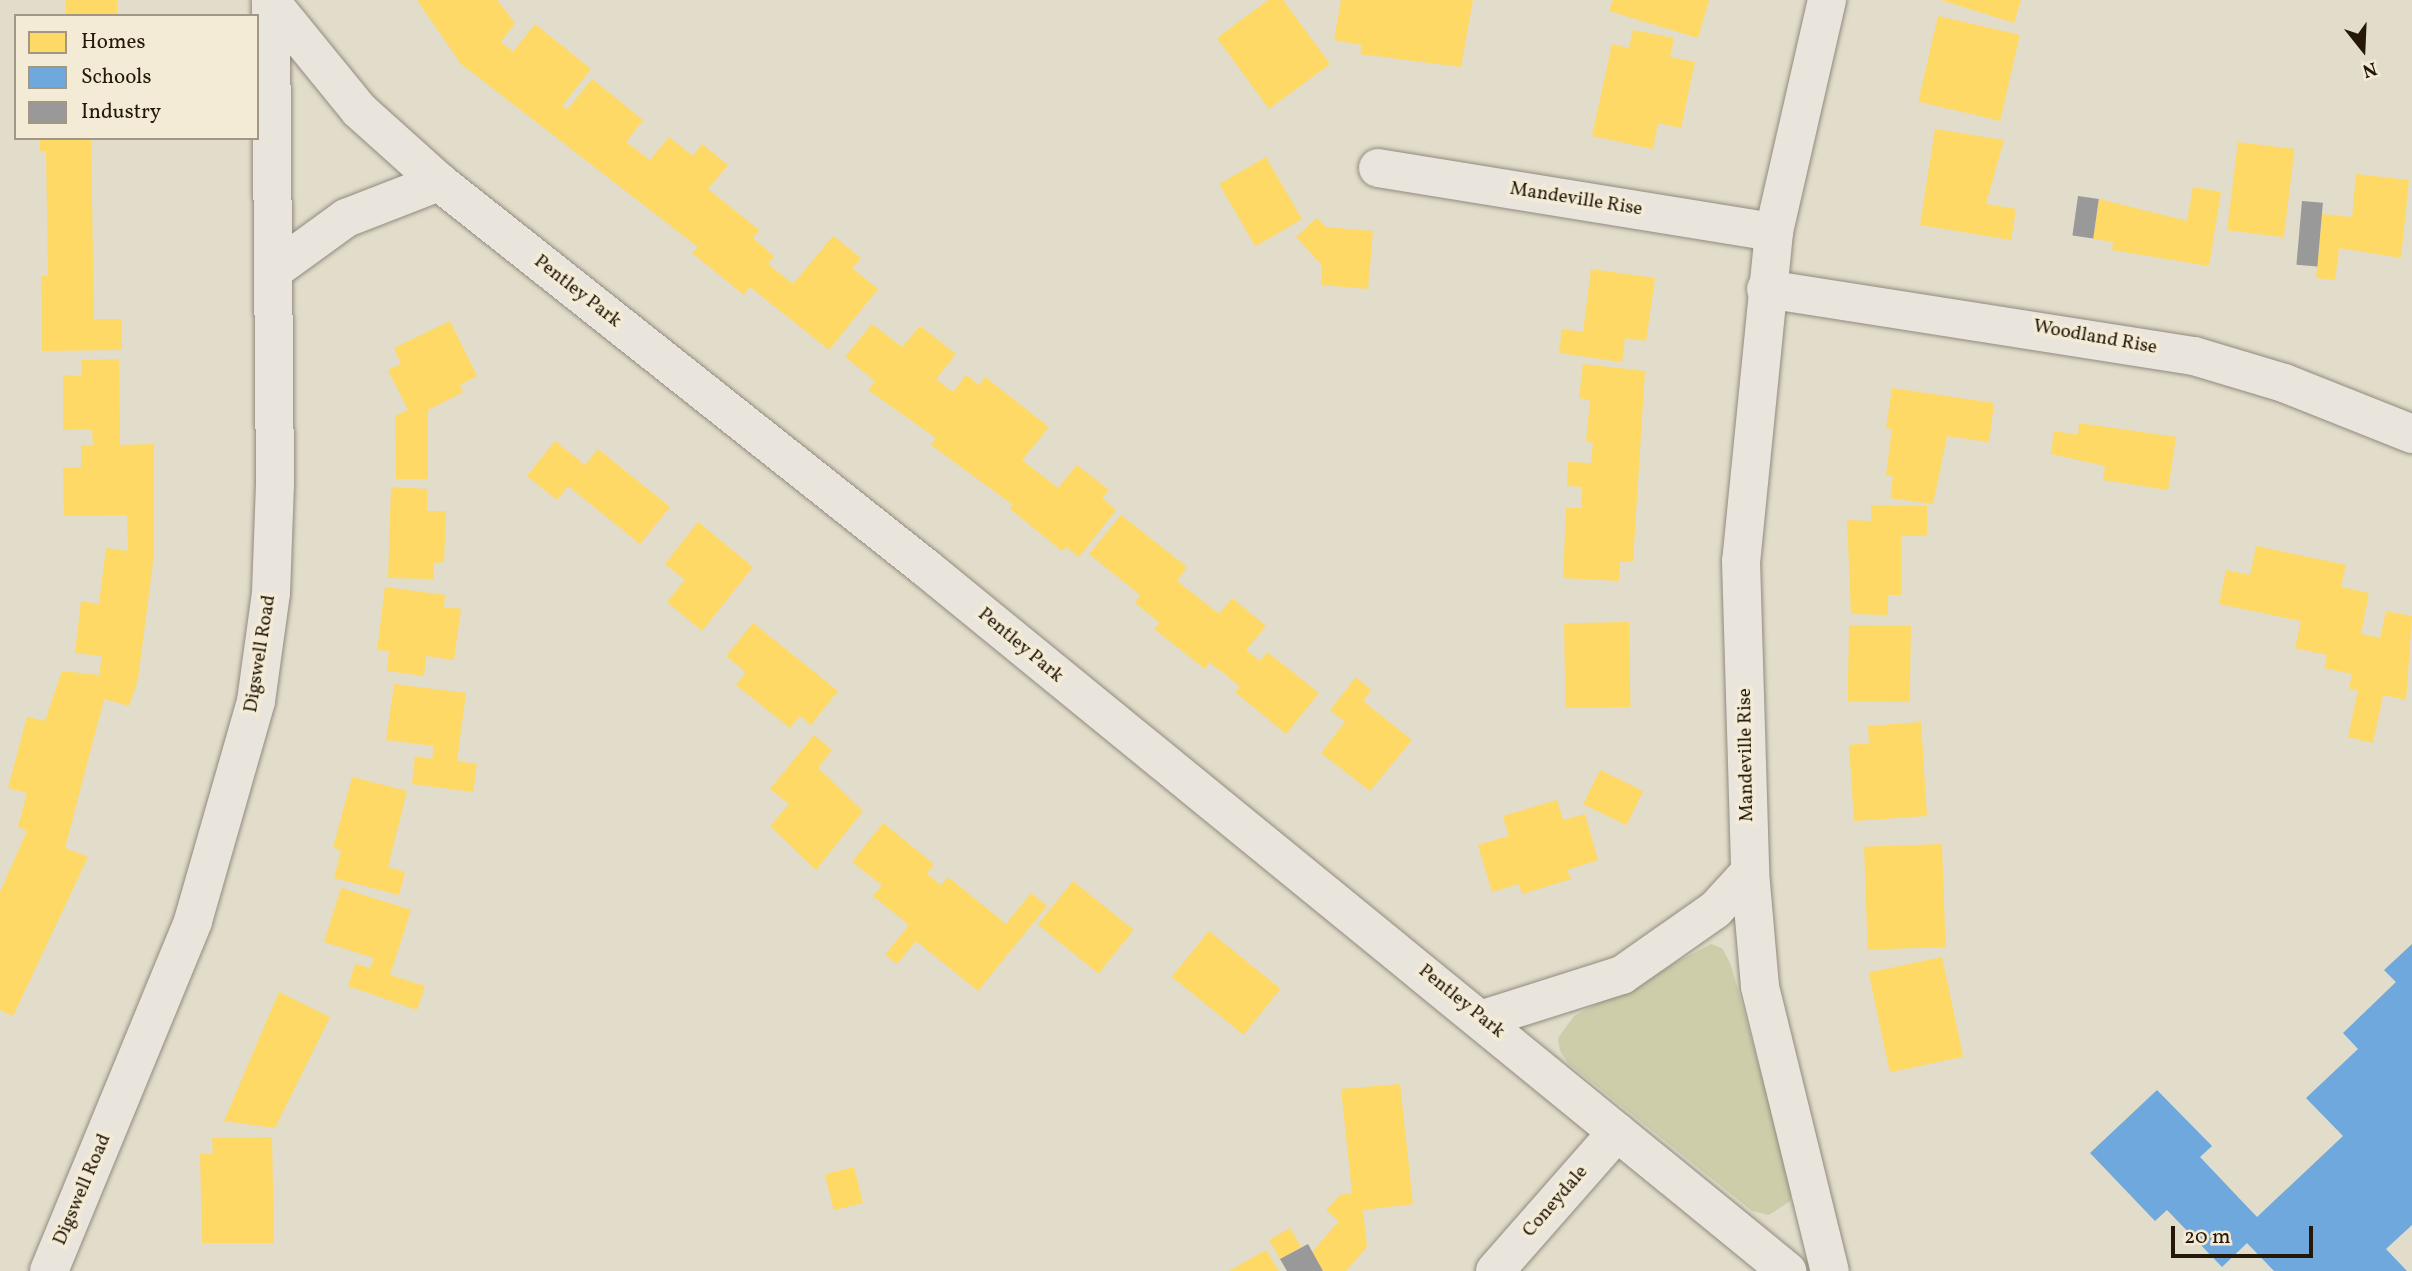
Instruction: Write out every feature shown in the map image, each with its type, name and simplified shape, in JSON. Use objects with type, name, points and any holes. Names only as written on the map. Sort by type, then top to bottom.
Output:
[{"type":"street","name":"Mandeville Rise","points":[[1827,0],[1774,232],[1766,289],[1741,561],[1750,872],[1760,987],[1830,1271]]},
{"type":"street","name":"Pentley Park","points":[[271,1],[359,110],[439,182],[1483,1019],[1787,1271]]},
{"type":"street","name":"Digswell Road","points":[[49,1271],[193,921],[256,701],[272,566],[271,1]]},
{"type":"street","name":"Mandeville Rise","points":[[1378,169],[1774,232]]},
{"type":"street","points":[[273,271],[346,218],[439,182]]},
{"type":"street","name":"Woodland Rise","points":[[1766,289],[2194,356],[2284,383],[2412,434]]},
{"type":"street","points":[[1483,1019],[1622,975],[1715,910],[1750,872]]},
{"type":"street","name":"Coneydale","points":[[1495,1271],[1617,1132]]},
{"type":"green space","points":[[1711,944],[1722,948],[1731,965],[1793,1190],[1790,1201],[1769,1215],[1752,1211],[1568,1063],[1560,1051],[1558,1038],[1574,1016]]},
{"type":"building: Homes","points":[[66,0],[117,0],[117,14],[66,14]]},
{"type":"building: Homes","points":[[417,0],[497,0],[515,23],[501,42],[513,52],[535,24],[591,69],[562,106],[567,110],[592,79],[643,120],[626,142],[650,160],[669,137],[693,156],[702,144],[728,165],[708,189],[759,230],[753,238],[774,256],[768,264],[793,284],[833,236],[861,258],[852,268],[878,289],[829,350],[750,287],[744,295],[692,253],[698,247],[461,64]]},
{"type":"building: Homes","points":[[1268,0],[1283,0],[1330,64],[1269,109],[1217,38]]},
{"type":"building: Homes","points":[[1341,0],[1473,0],[1461,67],[1360,54],[1362,45],[1334,40]]},
{"type":"building: Homes","points":[[1613,0],[1709,0],[1698,38],[1609,11]]},
{"type":"building: Homes","points":[[1941,0],[2021,0],[2014,23]]},
{"type":"building: Homes","points":[[1938,16],[2020,35],[2000,121],[1918,102]]},
{"type":"building: Homes","points":[[1633,30],[1674,38],[1670,57],[1695,62],[1681,128],[1658,123],[1653,149],[1592,136],[1612,44],[1629,48]]},
{"type":"building: Homes","points":[[1935,129],[2004,140],[1986,204],[2016,209],[2011,240],[1920,225]]},
{"type":"building: Homes","points":[[40,140],[91,140],[94,319],[122,319],[122,350],[42,351],[41,276],[48,276],[46,151],[40,151]]},
{"type":"building: Homes","points":[[2238,142],[2295,149],[2284,237],[2227,230]]},
{"type":"building: Homes","points":[[1266,157],[1302,219],[1255,246],[1219,184]]},
{"type":"building: Homes","points":[[2356,174],[2409,180],[2401,258],[2339,248],[2335,280],[2316,278],[2322,214],[2352,217]]},
{"type":"building: Homes","points":[[2193,187],[2221,192],[2209,266],[2112,250],[2113,242],[2093,239],[2099,199],[2187,221]]},
{"type":"building: Homes","points":[[1317,218],[1326,227],[1373,231],[1368,289],[1321,285],[1322,265],[1296,237]]},
{"type":"building: Homes","points":[[1591,269],[1655,278],[1646,341],[1625,338],[1622,362],[1559,353],[1562,329],[1583,332]]},
{"type":"building: Homes","points":[[450,321],[477,376],[460,385],[463,392],[428,410],[428,479],[396,479],[395,416],[408,410],[388,370],[401,364],[394,348]]},
{"type":"building: Homes","points":[[872,324],[902,347],[920,326],[956,354],[936,379],[953,392],[966,375],[979,385],[985,377],[1049,427],[1022,460],[1058,488],[1077,465],[1109,490],[1102,498],[1116,510],[1079,557],[1066,547],[1062,551],[1010,509],[1013,505],[931,445],[936,438],[868,390],[875,381],[845,357]]},
{"type":"building: Homes","points":[[119,359],[120,445],[154,444],[154,554],[138,679],[129,706],[104,699],[65,848],[88,857],[13,1016],[0,1010],[0,892],[27,831],[18,827],[27,793],[8,788],[27,717],[45,721],[62,671],[99,675],[102,656],[75,653],[81,601],[99,604],[106,548],[128,551],[127,515],[64,516],[63,468],[81,467],[81,445],[93,445],[92,429],[63,430],[63,375],[82,376],[82,360]]},
{"type":"building: Homes","points":[[1583,364],[1645,371],[1633,562],[1620,562],[1619,581],[1563,578],[1566,508],[1581,508],[1582,487],[1567,486],[1568,462],[1591,463],[1593,443],[1586,441],[1590,400],[1579,398]]},
{"type":"building: Homes","points":[[1892,388],[1994,403],[1989,442],[1947,436],[1933,504],[1890,498],[1893,476],[1886,475],[1892,429],[1886,428]]},
{"type":"building: Homes","points":[[2079,423],[2176,437],[2168,490],[2103,480],[2105,466],[2051,454],[2054,431],[2078,435]]},
{"type":"building: Homes","points":[[555,441],[585,465],[598,449],[670,507],[640,544],[568,486],[557,500],[527,476]]},
{"type":"building: Homes","points":[[391,487],[427,489],[427,511],[446,511],[444,562],[434,563],[434,579],[388,578]]},
{"type":"building: Homes","points":[[1871,505],[1927,506],[1927,536],[1901,536],[1901,595],[1888,595],[1888,615],[1851,614],[1847,520],[1871,521]]},
{"type":"building: Homes","points":[[1121,515],[1187,567],[1177,581],[1219,614],[1232,598],[1266,626],[1246,650],[1260,661],[1267,652],[1319,693],[1286,734],[1235,692],[1240,687],[1226,675],[1209,662],[1205,669],[1154,629],[1160,623],[1135,603],[1140,595],[1089,554]]},
{"type":"building: Homes","points":[[698,522],[753,567],[702,631],[667,602],[685,580],[665,564]]},
{"type":"building: Homes","points":[[2256,546],[2346,565],[2341,587],[2369,593],[2361,634],[2380,638],[2386,611],[2412,616],[2406,700],[2383,695],[2373,743],[2348,737],[2358,690],[2349,689],[2352,674],[2324,668],[2327,655],[2295,648],[2301,621],[2219,604],[2226,570],[2250,575]]},
{"type":"building: Homes","points":[[385,587],[445,595],[444,607],[461,609],[454,660],[426,656],[424,676],[387,671],[389,651],[377,650]]},
{"type":"building: Homes","points":[[1629,622],[1630,707],[1565,708],[1564,623]]},
{"type":"building: Homes","points":[[753,623],[838,691],[811,725],[800,716],[790,728],[736,685],[746,672],[726,656]]},
{"type":"building: Homes","points":[[1849,625],[1911,626],[1910,702],[1848,701]]},
{"type":"building: Homes","points":[[1356,677],[1371,690],[1363,701],[1412,740],[1370,791],[1321,753],[1345,722],[1330,710]]},
{"type":"building: Homes","points":[[394,684],[466,693],[457,761],[477,764],[473,792],[412,784],[415,756],[432,759],[434,746],[386,740]]},
{"type":"building: Homes","points":[[1921,722],[1927,816],[1854,821],[1849,745],[1869,743],[1868,726]]},
{"type":"building: Homes","points":[[814,735],[832,750],[818,768],[863,811],[816,870],[770,826],[789,804],[770,789]]},
{"type":"building: Homes","points":[[1600,770],[1643,791],[1626,825],[1583,804]]},
{"type":"building: Homes","points":[[352,777],[407,791],[388,867],[405,872],[399,895],[334,878],[341,850],[333,848]]},
{"type":"building: Homes","points":[[1557,800],[1563,820],[1585,814],[1598,860],[1567,870],[1571,879],[1522,894],[1519,884],[1492,892],[1478,845],[1509,836],[1503,816]]},
{"type":"building: Homes","points":[[883,823],[934,864],[927,874],[941,885],[948,877],[1006,924],[1031,893],[1047,906],[978,991],[916,941],[897,964],[885,955],[909,925],[873,896],[882,885],[852,862]]},
{"type":"building: Homes","points":[[1942,844],[1946,947],[1868,950],[1864,847]]},
{"type":"building: Homes","points":[[1073,881],[1134,930],[1098,974],[1038,925]]},
{"type":"building: Homes","points":[[341,888],[411,910],[390,975],[425,986],[417,1010],[348,986],[355,964],[370,968],[374,958],[324,942]]},
{"type":"building: Homes","points":[[1209,931],[1280,989],[1243,1035],[1172,977]]},
{"type":"building: Homes","points":[[1942,957],[1963,1057],[1890,1072],[1869,973]]},
{"type":"building: Homes","points":[[279,992],[330,1017],[275,1128],[224,1121]]},
{"type":"building: Homes","points":[[1400,1084],[1413,1204],[1363,1210],[1367,1247],[1346,1271],[1323,1271],[1312,1252],[1339,1221],[1326,1210],[1340,1195],[1352,1193],[1341,1089]]},
{"type":"building: Homes","points":[[272,1137],[274,1243],[202,1243],[200,1154],[213,1154],[212,1138]]},
{"type":"building: Homes","points":[[854,1167],[863,1203],[834,1210],[825,1174]]},
{"type":"building: Homes","points":[[1290,1228],[1301,1247],[1280,1259],[1269,1240]]},
{"type":"building: Homes","points":[[1266,1250],[1279,1271],[1229,1271]]},
{"type":"building: Schools","points":[[2412,944],[2412,1225],[2386,1249],[2407,1271],[2274,1271],[2247,1243],[2222,1267],[2167,1210],[2155,1221],[2090,1153],[2157,1090],[2212,1146],[2200,1157],[2257,1217],[2343,1136],[2306,1098],[2358,1049],[2343,1033],[2396,982],[2384,970]]},
{"type":"building: Industry","points":[[2078,196],[2099,199],[2093,239],[2072,236]]},
{"type":"building: Industry","points":[[2302,201],[2323,203],[2317,267],[2296,265]]},
{"type":"building: Industry","points":[[1308,1244],[1323,1271],[1287,1271],[1280,1259]]}]
